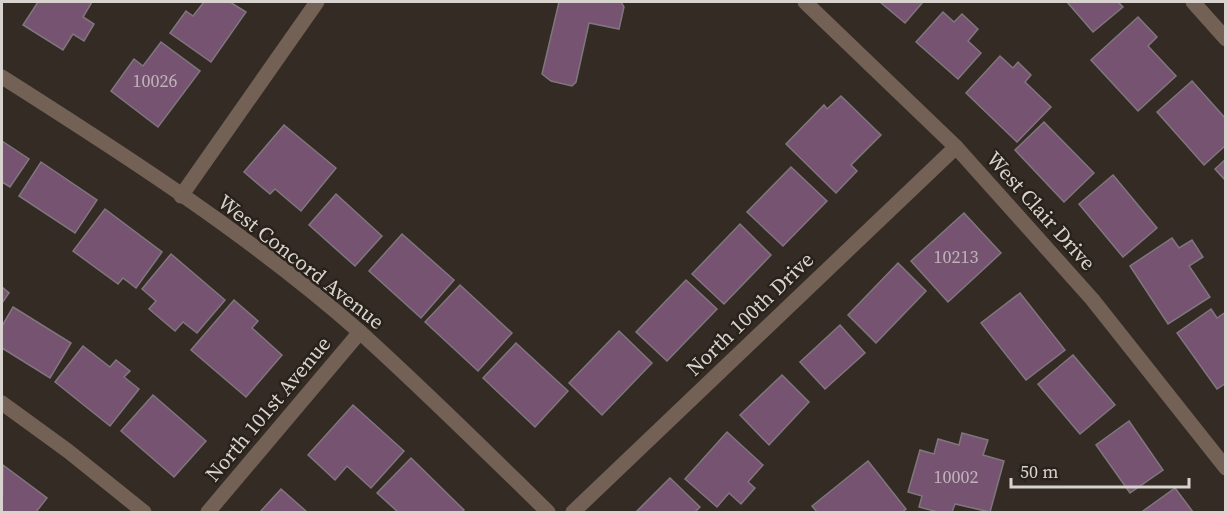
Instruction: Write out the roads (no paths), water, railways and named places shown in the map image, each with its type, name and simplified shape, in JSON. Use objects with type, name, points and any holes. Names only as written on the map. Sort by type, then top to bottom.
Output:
[{"type":"street","points":[[181,196],[317,2]]},
{"type":"street","name":"West Clair Drive","points":[[805,2],[956,147],[1092,299],[1226,468]]},
{"type":"street","points":[[1193,2],[1226,39]]},
{"type":"street","name":"West Concord Avenue","points":[[2,76],[181,196],[271,261],[360,332],[549,513]]},
{"type":"street","name":"North 100th Drive","points":[[573,513],[956,147]]},
{"type":"street","name":"North 101st Avenue","points":[[208,513],[360,332]]},
{"type":"street","points":[[2,403],[68,451],[144,513]]}]
